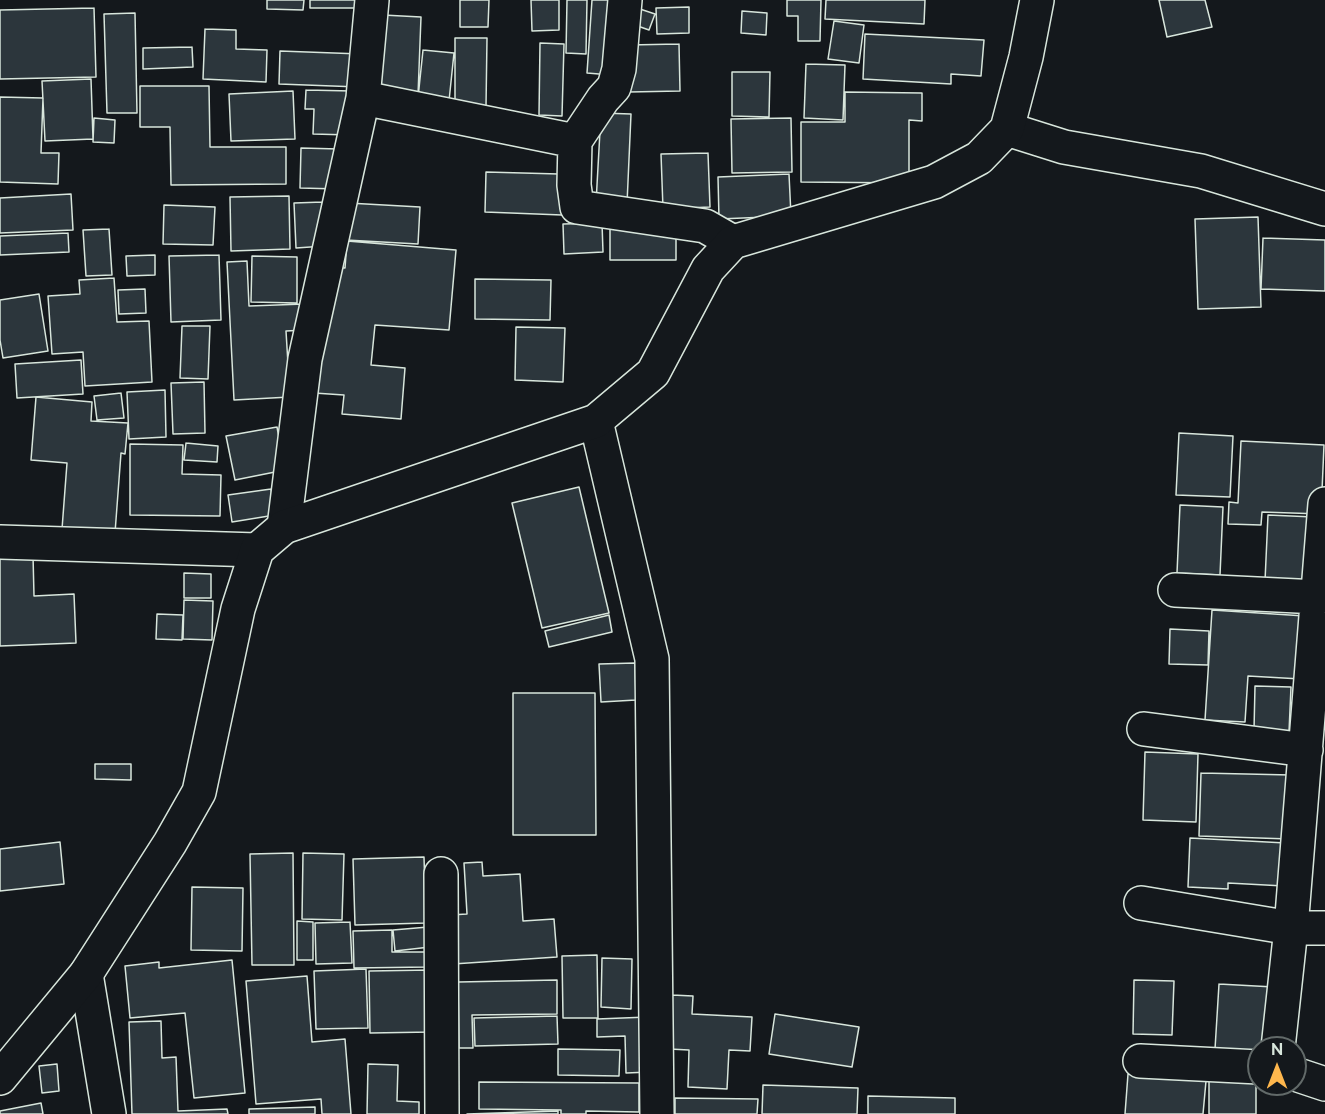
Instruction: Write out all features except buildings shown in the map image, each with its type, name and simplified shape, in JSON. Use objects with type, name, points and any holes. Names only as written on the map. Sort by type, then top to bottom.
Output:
[{"type":"street","points":[[284,528],[305,359],[363,98],[372,0]]},
{"type":"street","points":[[625,0],[619,69],[614,87],[603,99],[575,141],[574,185],[577,207],[705,226],[733,242]]},
{"type":"street","points":[[0,1078],[86,974],[170,843],[199,792],[238,609],[257,550],[284,528],[596,421],[654,373],[708,269],[733,242],[934,182],[979,158],[1007,129],[1026,57],[1036,0]]},
{"type":"street","points":[[363,98],[575,141]]},
{"type":"street","points":[[1007,129],[1064,147],[1201,171],[1325,209]]},
{"type":"street","points":[[596,421],[652,659],[657,1114]]},
{"type":"street","points":[[1279,1036],[1291,928],[1325,504]]},
{"type":"street","points":[[0,542],[257,550]]},
{"type":"street","points":[[1175,590],[1318,597]]},
{"type":"street","points":[[1144,729],[1306,750]]},
{"type":"street","points":[[441,874],[442,1114]]},
{"type":"street","points":[[1141,903],[1291,928],[1325,928]]},
{"type":"street","points":[[86,974],[109,1114]]},
{"type":"street","points":[[1140,1061],[1247,1066]]},
{"type":"street","points":[[1307,1078],[1325,1084]]}]
